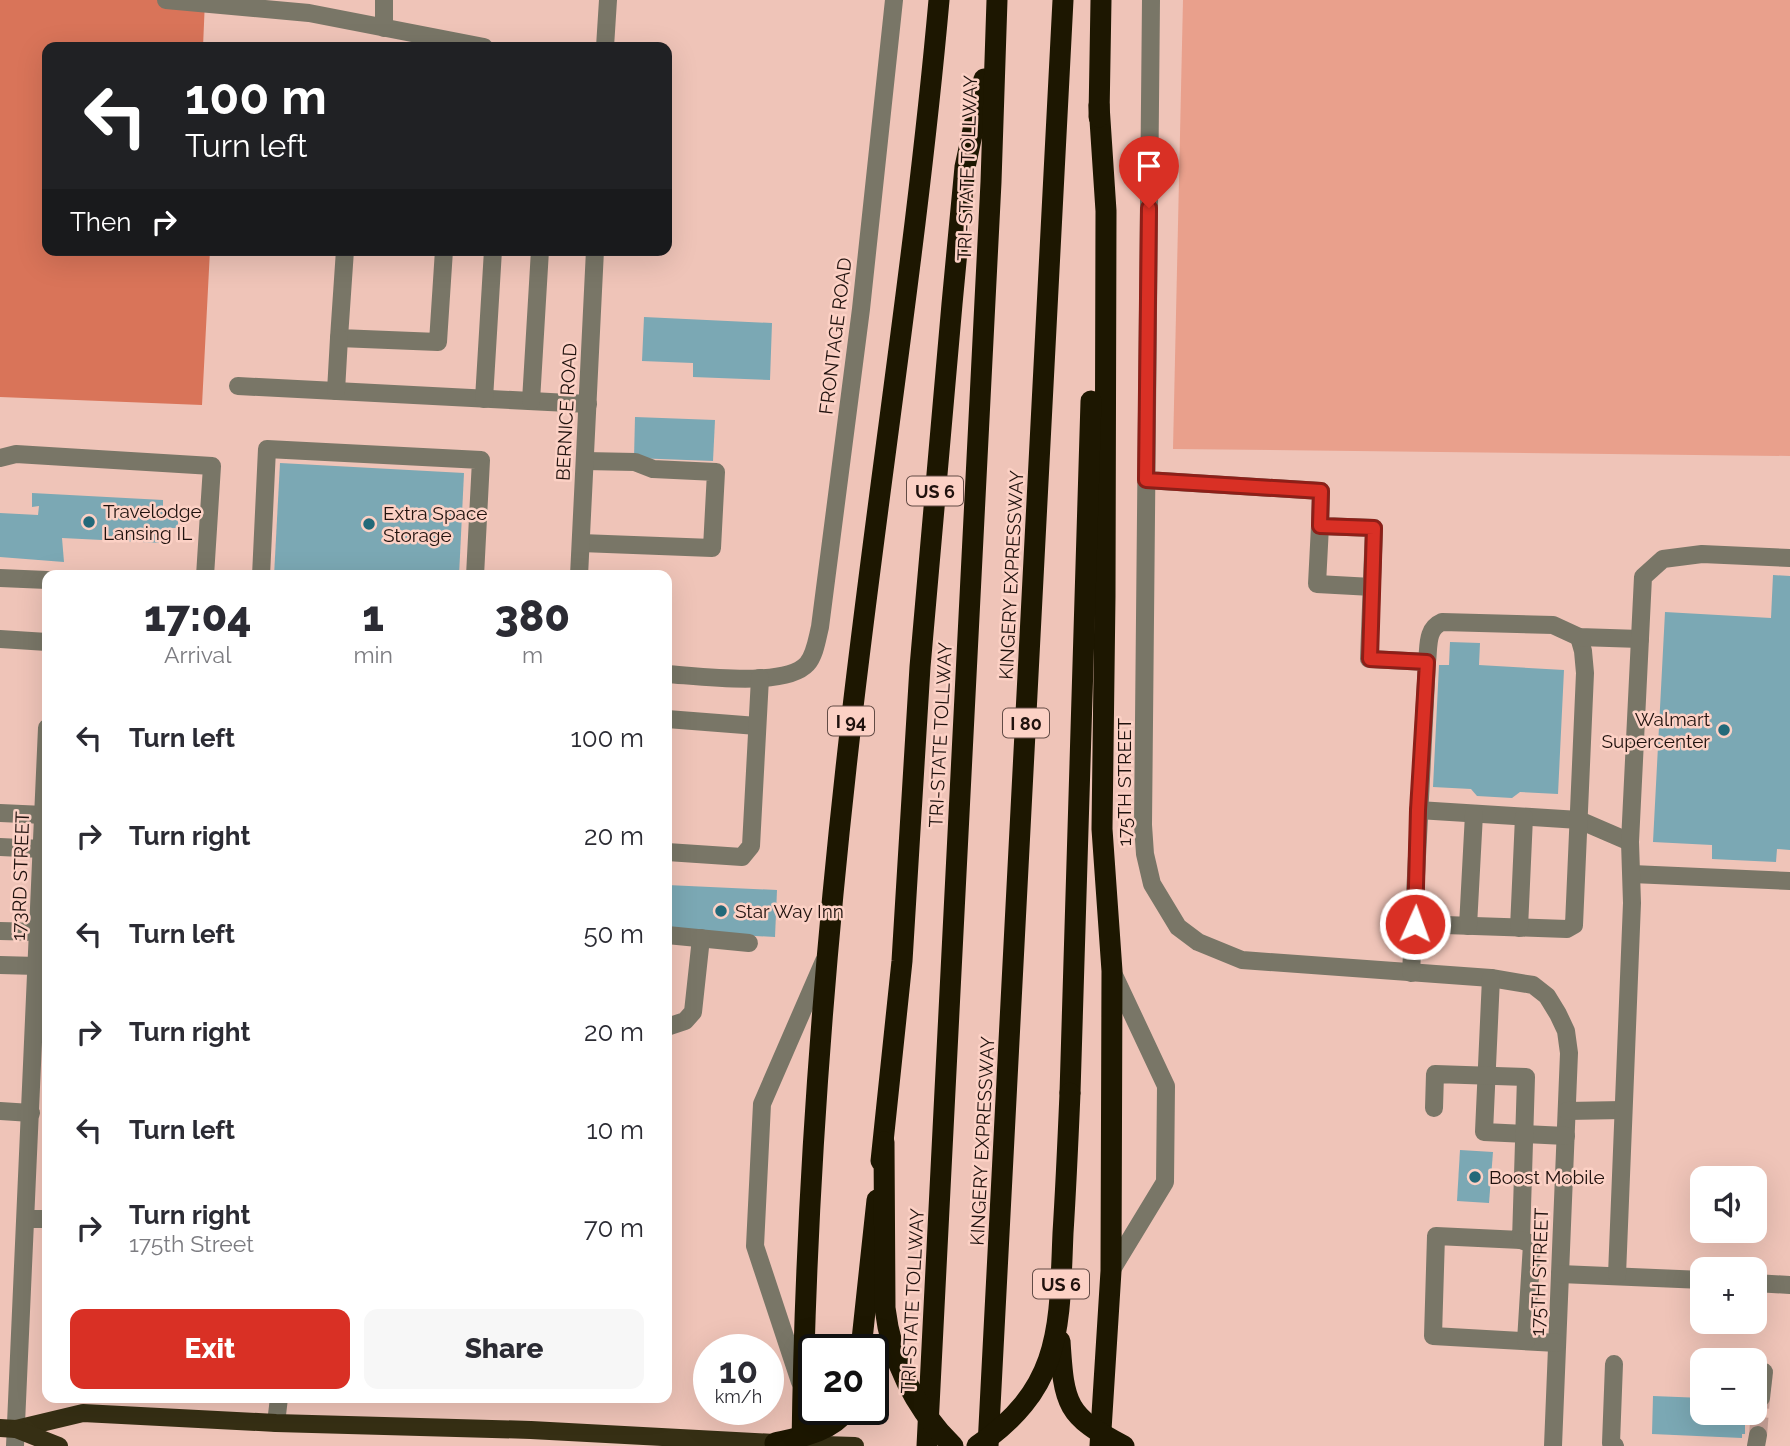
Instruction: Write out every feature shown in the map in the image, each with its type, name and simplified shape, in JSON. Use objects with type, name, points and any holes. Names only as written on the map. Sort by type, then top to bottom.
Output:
[{"type":"highway","name":"I 94","points":[[806,1334],[814,1142],[828,952],[852,717],[922,176],[939,0]]},
{"type":"highway","points":[[996,25],[997,0]]},
{"type":"highway","name":"KINGERY EXPRESSWAY","points":[[988,1446],[1063,0]]},
{"type":"highway","name":"US 6","points":[[977,1446],[1005,1424],[1030,1396],[1048,1362],[1058,1324],[1070,1093],[1101,0]]},
{"type":"highway","name":"US 6","points":[[863,1334],[902,961],[920,667],[965,167],[996,25]]},
{"type":"highway","name":"TRI-STATE TOLLWAY","points":[[927,1446],[991,183],[996,25]]},
{"type":"highway","points":[[1099,105],[1106,211],[1102,829],[1112,971],[1111,1271],[1100,1446]]},
{"type":"highway","points":[[884,1142],[885,1308],[888,1332],[894,1354],[911,1391],[933,1424],[953,1446]]},
{"type":"highway","points":[[1058,1324],[1062,1373],[1070,1404],[1088,1426],[1124,1446]]},
{"type":"highway","name":"I 94","points":[[802,1425],[802,1446]]},
{"type":"highway","points":[[775,1443],[829,1425]]},
{"type":"main road","points":[[11,1435],[83,1413],[276,1423],[531,1430],[855,1446]]},
{"type":"main road","points":[[11,1435],[59,1446]]},
{"type":"street","points":[[166,0],[309,13],[458,42]]},
{"type":"street","points":[[384,0],[384,28]]},
{"type":"street","points":[[606,42],[608,0]]},
{"type":"street","name":"FRONTAGE ROAD","points":[[760,678],[779,677],[807,664],[820,628],[860,309],[894,0]]},
{"type":"street","name":"175TH STREET","points":[[1151,0],[1143,825],[1145,854],[1152,884],[1178,927],[1198,942],[1242,960],[1491,978],[1533,985],[1547,996],[1566,1031],[1569,1053],[1553,1446]]},
{"type":"street","points":[[336,391],[345,256]]},
{"type":"street","points":[[339,338],[438,342],[444,256]]},
{"type":"street","points":[[484,399],[493,256]]},
{"type":"street","points":[[531,401],[540,256]]},
{"type":"street","name":"BERNICE ROAD","points":[[579,570],[595,256]]},
{"type":"street","points":[[238,386],[588,404]]},
{"type":"street","points":[[261,570],[267,449],[481,460],[475,570]]},
{"type":"street","points":[[0,458],[16,454],[212,466],[205,570]]},
{"type":"street","points":[[581,543],[712,548],[716,472],[653,469],[635,462],[585,461]]},
{"type":"street","points":[[1146,480],[1321,491],[1317,584],[1372,587]]},
{"type":"street","points":[[1320,526],[1374,528],[1370,659],[1427,662]]},
{"type":"street","points":[[1617,1275],[1632,874],[1630,842],[1643,577],[1662,559],[1702,554],[1790,558]]},
{"type":"street","points":[[0,578],[42,580]]},
{"type":"street","points":[[1411,973],[1427,662],[1429,633],[1434,625],[1442,622],[1553,625],[1579,637],[1640,639]]},
{"type":"street","points":[[1415,924],[1567,929],[1574,925],[1585,673],[1579,637]]},
{"type":"street","points":[[0,639],[42,642]]},
{"type":"street","points":[[672,674],[760,678],[751,846],[742,856],[672,852]]},
{"type":"street","points":[[672,719],[757,726]]},
{"type":"street","points":[[0,813],[42,808]]},
{"type":"street","points":[[1418,810],[1579,820],[1630,842]]},
{"type":"street","points":[[1468,926],[1474,814]]},
{"type":"street","points":[[1518,928],[1524,817]]},
{"type":"street","points":[[0,847],[42,849]]},
{"type":"street","name":"173RD STREET","points":[[11,1435],[31,1113],[40,1079],[37,966],[42,849]]},
{"type":"street","points":[[1632,874],[1790,881]]},
{"type":"street","points":[[0,931],[39,932]]},
{"type":"street","points":[[672,936],[749,943]]},
{"type":"street","points":[[672,1025],[685,1021],[693,1012],[701,939]]},
{"type":"street","points":[[798,1376],[755,1246],[762,1104],[828,952]]},
{"type":"street","points":[[0,965],[37,966]]},
{"type":"street","points":[[1111,1271],[1166,1182],[1166,1086],[1112,971]]},
{"type":"street","points":[[1491,978],[1484,1132],[1566,1136]]},
{"type":"street","points":[[1434,1108],[1435,1074],[1526,1077],[1521,1240]]},
{"type":"street","points":[[1567,1111],[1623,1110]]},
{"type":"street","points":[[0,1111],[31,1113]]},
{"type":"street","points":[[26,1219],[42,1219]]},
{"type":"street","points":[[1527,1341],[1532,1244],[1521,1240],[1436,1236],[1433,1336],[1557,1343]]},
{"type":"street","points":[[1560,1273],[1690,1279]]},
{"type":"street","points":[[1767,1284],[1790,1285]]},
{"type":"street","points":[[1614,1364],[1611,1443],[1615,1446]]},
{"type":"street","points":[[276,1423],[278,1403]]},
{"type":"shaded area","points":[[0,0],[205,0],[203,42],[42,42],[42,256],[210,256],[202,405],[0,397]]},
{"type":"shaded area","points":[[1183,0],[1790,0],[1790,456],[1173,449]]},
{"type":"building","points":[[644,317],[772,323],[770,380],[693,377],[693,363],[642,361]]},
{"type":"building","points":[[635,417],[715,420],[713,461],[634,458]]},
{"type":"building","name":"Extra Space Storage","points":[[280,463],[464,473],[459,570],[274,570]]},
{"type":"building","name":"Travelodge Lansing IL","points":[[32,493],[163,500],[163,515],[178,516],[178,528],[162,528],[162,543],[62,538],[64,562],[0,557],[0,513],[38,515],[39,506],[32,507]]},
{"type":"building","name":"Walmart Supercenter","points":[[1773,575],[1790,576],[1790,850],[1777,849],[1776,862],[1712,859],[1712,845],[1653,842],[1665,612],[1771,618]]},
{"type":"building","points":[[1450,642],[1480,643],[1479,665],[1564,670],[1558,794],[1520,792],[1512,798],[1477,796],[1471,789],[1433,787],[1439,665],[1449,665]]},
{"type":"building","name":"Star Way Inn","points":[[672,885],[777,890],[775,937],[672,931]]},
{"type":"building","name":"Boost Mobile","points":[[1460,1150],[1493,1152],[1489,1203],[1457,1201]]},
{"type":"building","points":[[1653,1396],[1690,1397],[1690,1425],[1745,1425],[1742,1438],[1652,1434]]},
{"type":"tunnel","points":[[1758,1435],[1759,1425]]},
{"type":"place","name":"Travelodge Lansing IL","points":[[89,522]]},
{"type":"place","name":"Extra Space Storage","points":[[369,524]]},
{"type":"place","name":"Walmart Supercenter","points":[[1724,730]]},
{"type":"place","name":"Star Way Inn","points":[[721,911]]},
{"type":"place","name":"Boost Mobile","points":[[1475,1177]]},
{"type":"route","points":[[1149,208],[1146,480],[1321,491],[1320,526],[1374,528],[1370,659],[1427,662],[1418,810],[1415,924]]}]
